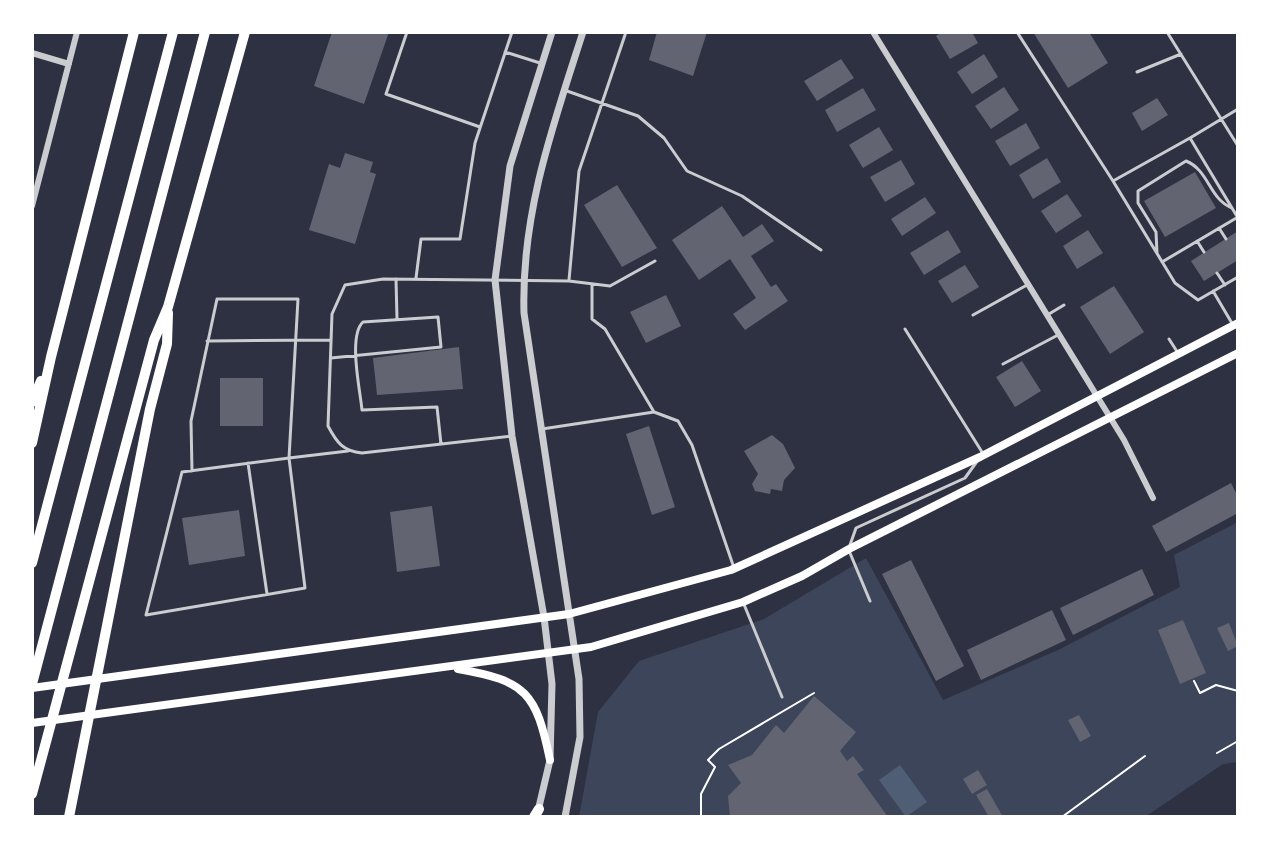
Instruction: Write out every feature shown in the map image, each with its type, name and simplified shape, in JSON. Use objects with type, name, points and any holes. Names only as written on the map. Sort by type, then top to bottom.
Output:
[{"type":"highway","points":[[32,443],[134,32]]},
{"type":"highway","points":[[32,563],[173,32]]},
{"type":"highway","points":[[32,686],[205,32]]},
{"type":"highway","points":[[32,794],[154,340],[168,307],[245,32]]},
{"type":"highway","points":[[69,817],[150,409],[167,344],[168,307]]},
{"type":"highway","points":[[32,402],[51,357]]},
{"type":"main road","points":[[32,686],[569,614],[735,568],[982,456],[1236,324]]},
{"type":"main road","points":[[32,723],[548,655],[644,634],[743,602],[802,576],[849,549],[1238,353]]},
{"type":"main road","points":[[449,667],[490,674],[513,684],[532,699],[542,721],[550,760]]},
{"type":"street","points":[[32,206],[77,32]]},
{"type":"street","points":[[536,814],[550,760],[553,709],[544,617],[512,436],[495,280],[510,166],[552,32]]},
{"type":"street","points":[[565,817],[580,737],[575,649],[523,282],[533,199],[563,90],[583,32]]},
{"type":"street","points":[[873,32],[1110,420],[1153,498]]},
{"type":"street","points":[[32,53],[69,64]]},
{"type":"lane","points":[[407,32],[386,94],[480,127]]},
{"type":"lane","points":[[415,280],[421,239],[460,239],[480,127],[512,32]]},
{"type":"lane","points":[[569,281],[579,171],[626,32]]},
{"type":"lane","points":[[1017,32],[1175,283],[1198,300],[1238,277]]},
{"type":"lane","points":[[1167,32],[1238,146]]},
{"type":"lane","points":[[505,52],[541,63]]},
{"type":"lane","points":[[1137,72],[1181,54]]},
{"type":"lane","points":[[563,90],[638,116],[664,138],[687,171],[742,196],[821,250]]},
{"type":"lane","points":[[1113,181],[1238,109]]},
{"type":"lane","points":[[1162,262],[1238,217],[1190,138]]},
{"type":"lane","points":[[1157,254],[1156,232],[1138,203],[1138,191],[1186,161],[1197,166],[1220,203],[1232,208]]},
{"type":"lane","points":[[1219,228],[1226,239]]},
{"type":"lane","points":[[1197,241],[1204,252]]},
{"type":"lane","points":[[348,451],[336,442],[328,426],[332,314],[345,285],[396,279],[569,281],[610,286],[655,261]]},
{"type":"lane","points":[[1217,273],[1225,285]]},
{"type":"lane","points":[[396,279],[397,320]]},
{"type":"lane","points":[[592,284],[592,319],[605,329],[654,412]]},
{"type":"lane","points":[[973,315],[1027,285]]},
{"type":"lane","points":[[1213,291],[1236,324]]},
{"type":"lane","points":[[192,471],[191,421],[217,299],[298,299],[289,458],[305,588],[146,615],[182,472],[192,471],[248,463],[289,458],[348,451],[372,453],[512,436]]},
{"type":"lane","points":[[1046,315],[1064,305]]},
{"type":"lane","points":[[331,358],[357,357],[441,347],[438,317],[363,322],[356,329],[357,357],[362,410],[437,407],[441,444]]},
{"type":"lane","points":[[870,601],[849,549],[856,528],[965,478],[982,456],[905,329]]},
{"type":"lane","points":[[1003,364],[1058,335]]},
{"type":"lane","points":[[1169,339],[1178,354]]},
{"type":"lane","points":[[207,341],[331,340]]},
{"type":"lane","points":[[542,429],[654,412],[678,421],[692,445],[735,568]]},
{"type":"lane","points":[[248,463],[268,594]]},
{"type":"lane","points":[[743,602],[782,697]]},
{"type":"path","points":[[1194,681],[1200,693],[1216,685],[1238,691]]},
{"type":"path","points":[[701,817],[701,794],[715,767],[708,760],[719,749],[814,693]]},
{"type":"path","points":[[1217,753],[1238,741]]},
{"type":"path","points":[[1062,817],[1145,756]]},
{"type":"shaded area","points":[[1238,522],[1238,762],[1223,764],[1145,817],[579,817],[598,712],[639,661],[764,619],[866,558],[943,700],[1058,650],[1180,587],[1174,555]]},
{"type":"shaded area","points":[[900,765],[927,802],[906,817],[879,780]]},
{"type":"building","points":[[332,32],[389,32],[364,104],[314,86]]},
{"type":"building","points":[[657,32],[707,32],[693,76],[649,60]]},
{"type":"building","points":[[942,32],[972,32],[978,43],[950,59],[936,36]]},
{"type":"building","points":[[1033,32],[1089,32],[1108,63],[1068,88]]},
{"type":"building","points":[[984,54],[998,77],[972,94],[957,72]]},
{"type":"building","points":[[841,59],[854,78],[817,101],[804,81]]},
{"type":"building","points":[[1004,87],[1019,110],[991,129],[975,106]]},
{"type":"building","points":[[863,88],[876,110],[837,132],[825,110]]},
{"type":"building","points":[[1157,98],[1168,115],[1142,131],[1132,113]]},
{"type":"building","points":[[1026,123],[1040,148],[1010,166],[995,141]]},
{"type":"building","points":[[879,127],[893,150],[863,168],[849,145]]},
{"type":"building","points":[[345,153],[373,162],[370,172],[376,174],[355,244],[309,230],[329,164],[340,168]]},
{"type":"building","points":[[1047,158],[1061,182],[1033,199],[1019,175]]},
{"type":"building","points":[[901,160],[915,184],[885,202],[870,177]]},
{"type":"building","points":[[1195,172],[1216,208],[1165,237],[1144,201]]},
{"type":"building","points":[[617,185],[657,248],[622,267],[584,205]]},
{"type":"building","points":[[1067,194],[1082,216],[1056,233],[1041,211]]},
{"type":"building","points":[[925,197],[936,213],[902,236],[891,219]]},
{"type":"building","points":[[722,206],[743,237],[762,224],[774,241],[751,256],[771,287],[776,284],[788,301],[745,330],[733,314],[756,298],[730,259],[699,280],[672,240]]},
{"type":"building","points":[[948,230],[961,252],[924,275],[910,253]]},
{"type":"building","points":[[1088,230],[1103,253],[1077,269],[1063,246]]},
{"type":"building","points":[[1238,231],[1238,260],[1204,281],[1191,261]]},
{"type":"building","points":[[965,265],[979,287],[952,303],[938,281]]},
{"type":"building","points":[[1114,286],[1144,332],[1110,354],[1080,307]]},
{"type":"building","points":[[666,295],[681,326],[646,343],[630,312]]},
{"type":"building","points":[[459,347],[463,389],[377,395],[373,358]]},
{"type":"building","points":[[1022,361],[1041,391],[1015,407],[996,377]]},
{"type":"building","points":[[220,378],[263,378],[263,426],[220,426]]},
{"type":"building","points":[[649,426],[675,507],[652,515],[626,434]]},
{"type":"building","points":[[772,435],[783,444],[795,468],[784,480],[782,491],[771,489],[770,494],[755,491],[752,484],[758,474],[744,451]]},
{"type":"building","points":[[1231,483],[1238,497],[1238,513],[1166,552],[1152,526]]},
{"type":"building","points":[[432,506],[440,566],[397,572],[390,512]]},
{"type":"building","points":[[239,510],[245,556],[189,565],[182,518]]},
{"type":"building","points":[[911,560],[964,666],[936,681],[882,574]]},
{"type":"building","points":[[1142,569],[1154,595],[1073,635],[1060,608]]},
{"type":"building","points":[[1052,610],[1066,640],[981,680],[967,650]]},
{"type":"building","points":[[1183,620],[1206,673],[1180,684],[1158,630]]},
{"type":"building","points":[[1229,623],[1238,646],[1228,651],[1217,628]]},
{"type":"building","points":[[814,696],[856,732],[840,751],[847,761],[853,756],[864,770],[857,774],[888,817],[730,817],[728,796],[741,783],[728,765],[752,755],[776,725],[784,733]]},
{"type":"building","points":[[1079,715],[1091,736],[1080,742],[1068,720]]},
{"type":"building","points":[[978,770],[987,785],[972,794],[963,779]]},
{"type":"building","points":[[987,789],[1003,817],[989,817],[976,795]]}]
